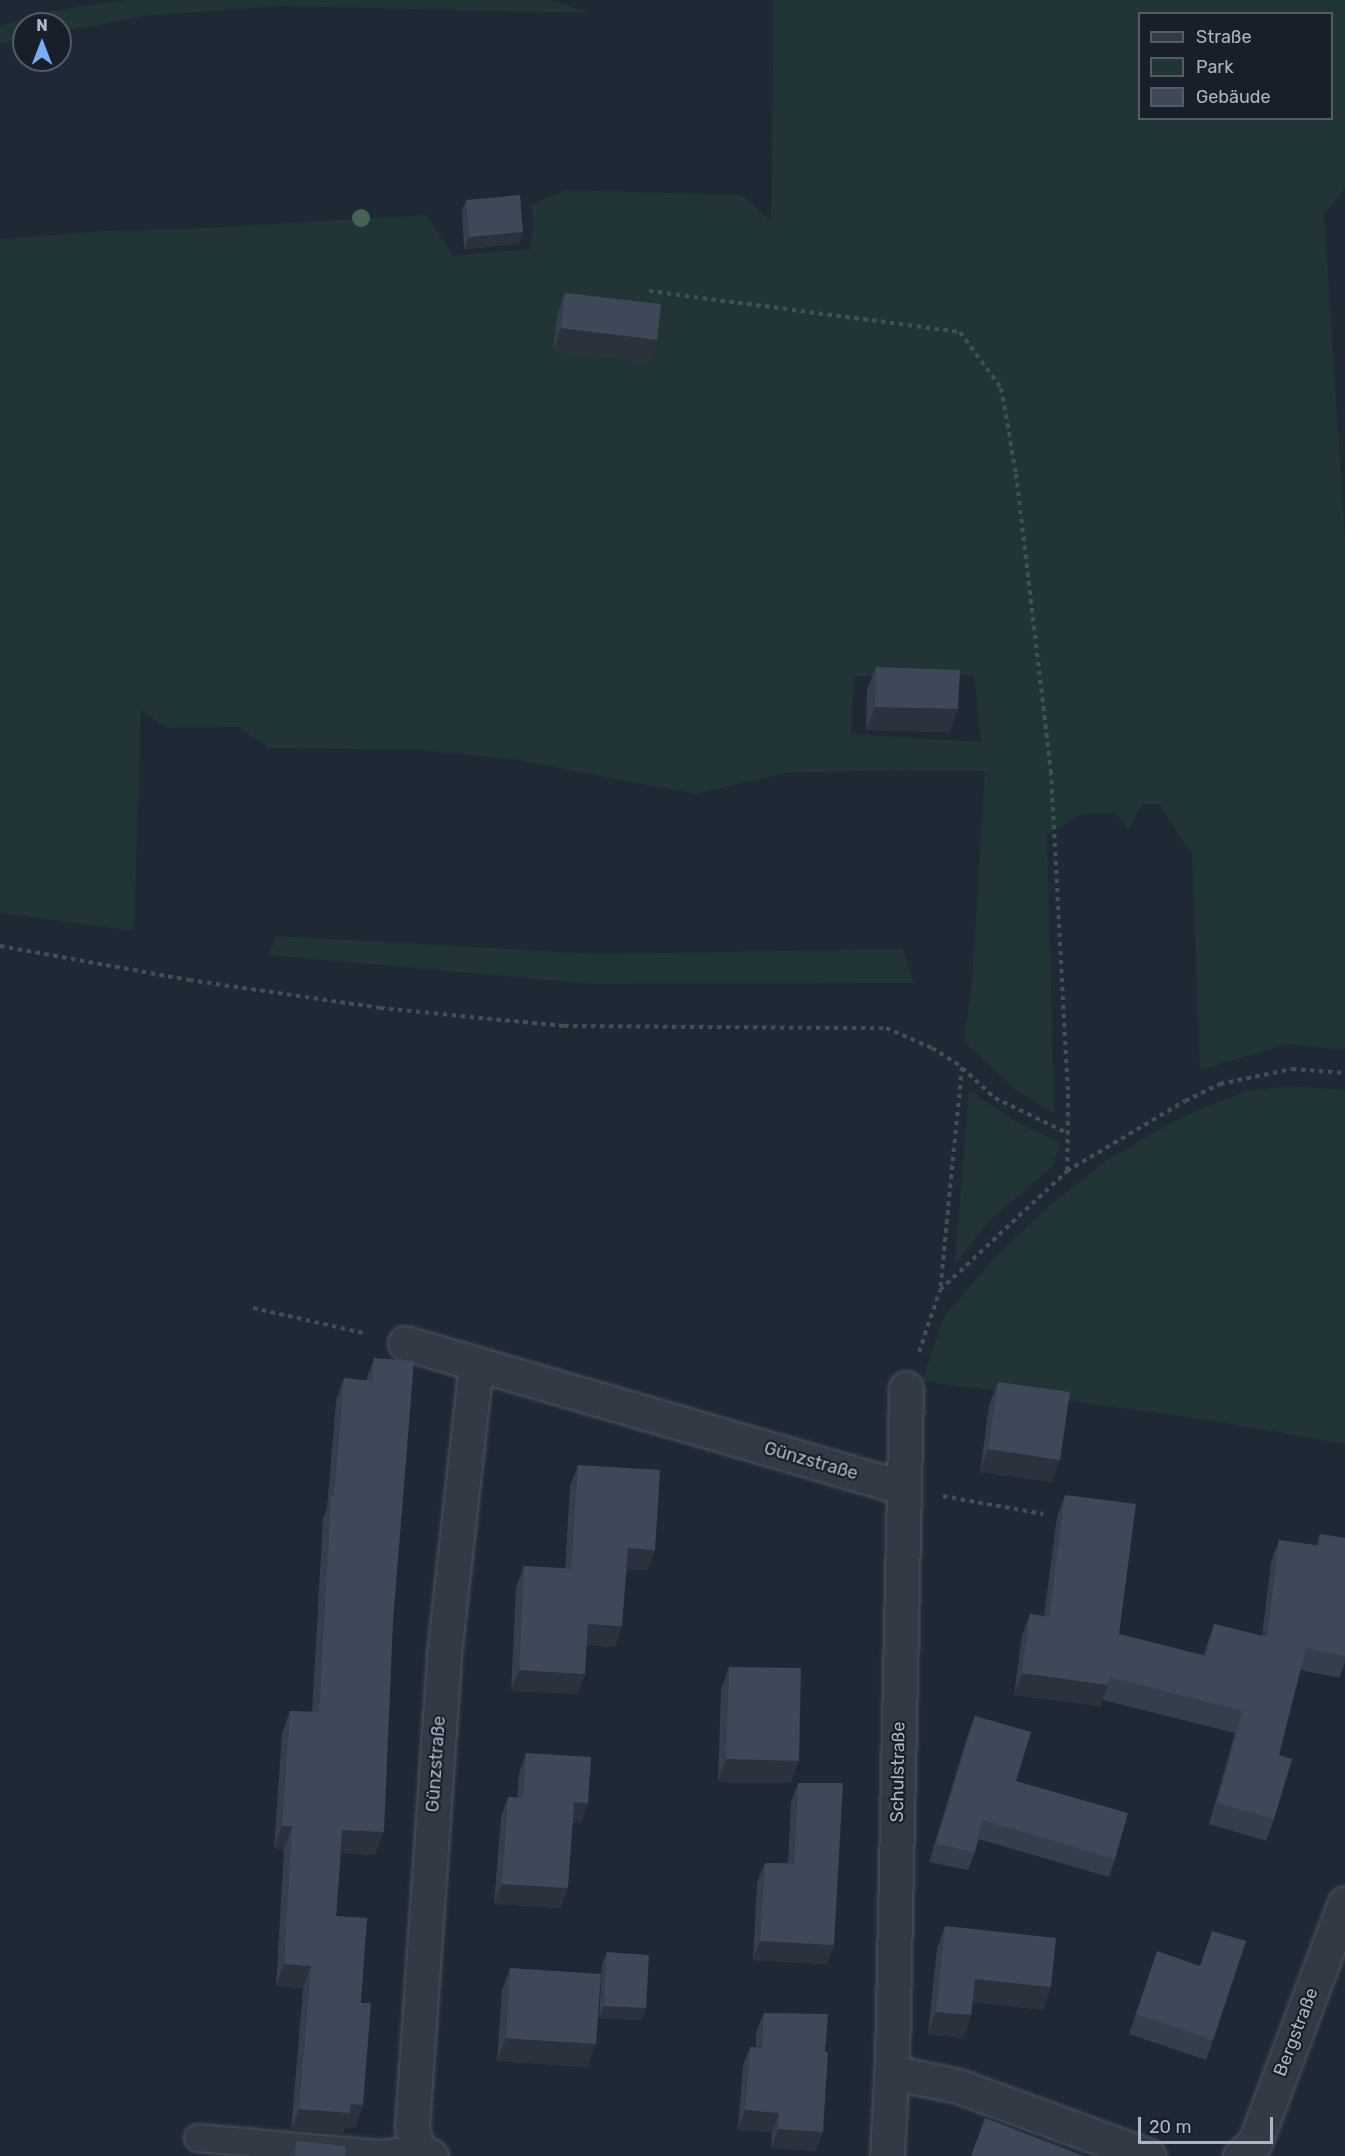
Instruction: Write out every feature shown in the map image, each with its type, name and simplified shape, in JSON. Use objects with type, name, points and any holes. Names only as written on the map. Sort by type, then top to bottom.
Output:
[{"type":"street","name":"Günzstraße","points":[[405,1343],[904,1488]]},
{"type":"street","name":"Günzstraße","points":[[424,2153],[412,2127],[444,1654],[476,1364]]},
{"type":"street","name":"Schulstraße","points":[[887,2156],[891,2072],[906,1388]]},
{"type":"street","name":"Bergstraße","points":[[1240,2156],[1255,2142],[1345,1903]]},
{"type":"street","points":[[891,2072],[958,2086],[1149,2156]]},
{"type":"lane","points":[[198,2138],[382,2155],[424,2153]]},
{"type":"path","points":[[649,291],[960,332],[1001,388],[1016,474],[1052,771],[1069,1134],[1067,1171]]},
{"type":"path","points":[[0,946],[189,980],[380,1008],[564,1026],[886,1028],[932,1048],[962,1067],[995,1098],[1069,1134]]},
{"type":"path","points":[[906,1388],[940,1290],[962,1067]]},
{"type":"path","points":[[940,1290],[1067,1171],[1185,1101],[1220,1084],[1292,1069],[1345,1073]]},
{"type":"path","points":[[253,1308],[405,1343]]},
{"type":"path","points":[[904,1488],[1042,1515]]},
{"type":"green space","points":[[127,0],[551,0],[591,13],[279,6],[143,16],[72,30],[72,12],[48,12]]},
{"type":"green space","points":[[774,0],[1345,0],[1345,188],[1324,214],[1345,539],[1345,1050],[1288,1044],[1200,1070],[1192,855],[1159,804],[1142,804],[1129,830],[1116,813],[1082,814],[1047,834],[1054,1113],[1016,1090],[964,1041],[972,983],[985,771],[896,770],[786,773],[695,794],[517,760],[421,750],[269,748],[239,727],[166,728],[141,709],[134,931],[0,913],[0,239],[105,231],[187,229],[426,215],[454,256],[530,249],[534,223],[531,205],[565,190],[742,195],[771,221]],"holes":[[[974,675],[981,742],[851,734],[854,676]]]},
{"type":"green space","points":[[12,22],[12,42],[0,44],[0,26]]},
{"type":"green space","points":[[277,936],[597,954],[903,949],[914,983],[593,984],[268,955]]},
{"type":"green space","points":[[1287,1086],[1345,1090],[1345,1444],[1208,1420],[922,1381],[944,1317],[990,1263],[1042,1212],[1110,1158],[1184,1116],[1246,1091]]},
{"type":"green space","points":[[969,1090],[1016,1122],[1060,1142],[1053,1166],[990,1220],[955,1263]]},
{"type":"building","points":[[520,195],[523,232],[469,237],[466,200]]},
{"type":"building","points":[[565,293],[661,304],[657,340],[561,328]]},
{"type":"building","points":[[876,667],[960,670],[958,709],[875,707]]},
{"type":"building","points":[[374,1358],[414,1361],[393,1621],[384,1832],[342,1830],[336,1916],[367,1918],[361,2003],[371,2003],[363,2105],[351,2104],[350,2113],[299,2109],[311,1966],[284,1964],[292,1826],[282,1826],[290,1711],[319,1712],[331,1496],[334,1496],[344,1378],[372,1381]]},
{"type":"building","points":[[998,1382],[1070,1392],[1060,1460],[988,1449]]},
{"type":"building","points":[[578,1465],[660,1470],[655,1550],[628,1548],[622,1626],[588,1624],[585,1674],[519,1670],[524,1566],[571,1569]]},
{"type":"building","points":[[1065,1495],[1136,1504],[1119,1634],[1206,1656],[1214,1624],[1267,1637],[1279,1540],[1319,1546],[1320,1534],[1345,1538],[1345,1656],[1306,1648],[1279,1755],[1292,1759],[1274,1819],[1217,1803],[1243,1711],[1109,1677],[1108,1685],[1022,1673],[1030,1614],[1049,1617]]},
{"type":"building","points":[[729,1667],[801,1668],[799,1761],[726,1759]]},
{"type":"building","points":[[975,1716],[1031,1732],[1016,1781],[1128,1813],[1115,1859],[982,1820],[975,1852],[936,1844]]},
{"type":"building","points":[[526,1753],[591,1757],[588,1803],[574,1802],[568,1888],[502,1884],[508,1797],[523,1798]]},
{"type":"building","points":[[798,1783],[843,1783],[834,1945],[760,1941],[765,1863],[794,1864]]},
{"type":"building","points":[[945,1926],[1056,1938],[1051,1987],[975,1979],[971,2015],[936,2012]]},
{"type":"building","points":[[1212,1931],[1246,1941],[1213,2040],[1136,2014],[1157,1951],[1200,1966]]},
{"type":"building","points":[[607,1952],[649,1955],[646,2008],[604,2006]]},
{"type":"building","points":[[510,1968],[601,1974],[596,2044],[506,2038]]},
{"type":"building","points":[[764,2013],[828,2014],[823,2132],[778,2129],[779,2113],[745,2110],[750,2047],[762,2048]]},
{"type":"building","points":[[985,2118],[1084,2156],[971,2156]]},
{"type":"building","points":[[296,2141],[346,2146],[345,2156],[295,2156]]}]
